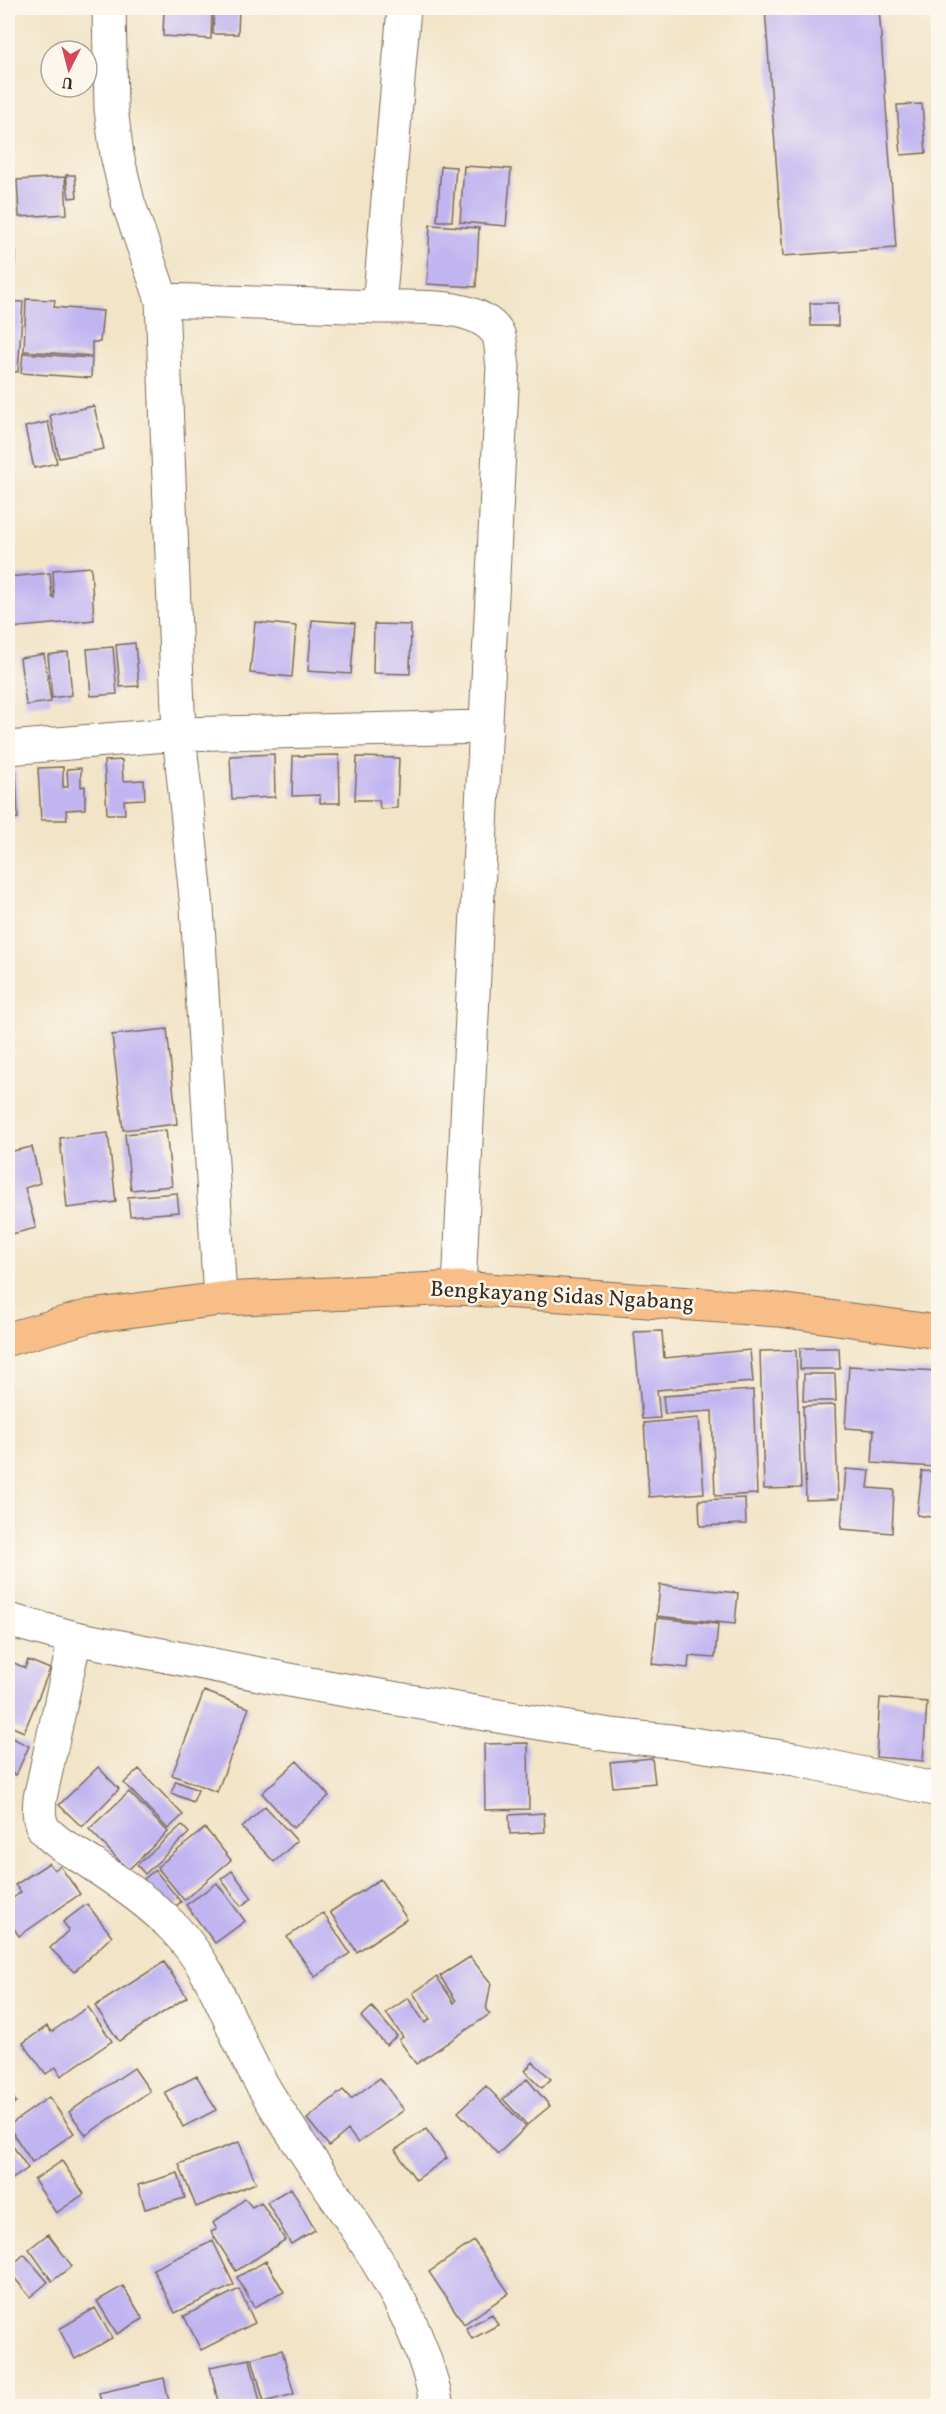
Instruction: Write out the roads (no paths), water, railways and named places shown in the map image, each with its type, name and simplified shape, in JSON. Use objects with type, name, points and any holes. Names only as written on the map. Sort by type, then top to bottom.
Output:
[{"type":"highway","name":"Bengkayang Sidas Ngabang","points":[[8,1339],[90,1316],[220,1299],[459,1288],[779,1310],[939,1332]]},
{"type":"street","points":[[109,8],[111,109],[117,155],[128,202],[162,300],[179,734],[197,907],[220,1299]]},
{"type":"street","points":[[379,307],[404,8]]},
{"type":"street","points":[[162,300],[447,308],[482,318],[499,335],[503,366],[459,1288]]},
{"type":"street","points":[[8,748],[179,734],[485,727]]},
{"type":"street","points":[[8,1620],[75,1638],[485,1715],[610,1735],[671,1741],[795,1759],[939,1790]]},
{"type":"street","points":[[75,1638],[40,1798],[40,1822],[56,1840],[122,1884],[164,1920],[199,1957],[214,1981],[259,2080],[394,2289],[429,2371],[437,2406]]}]
